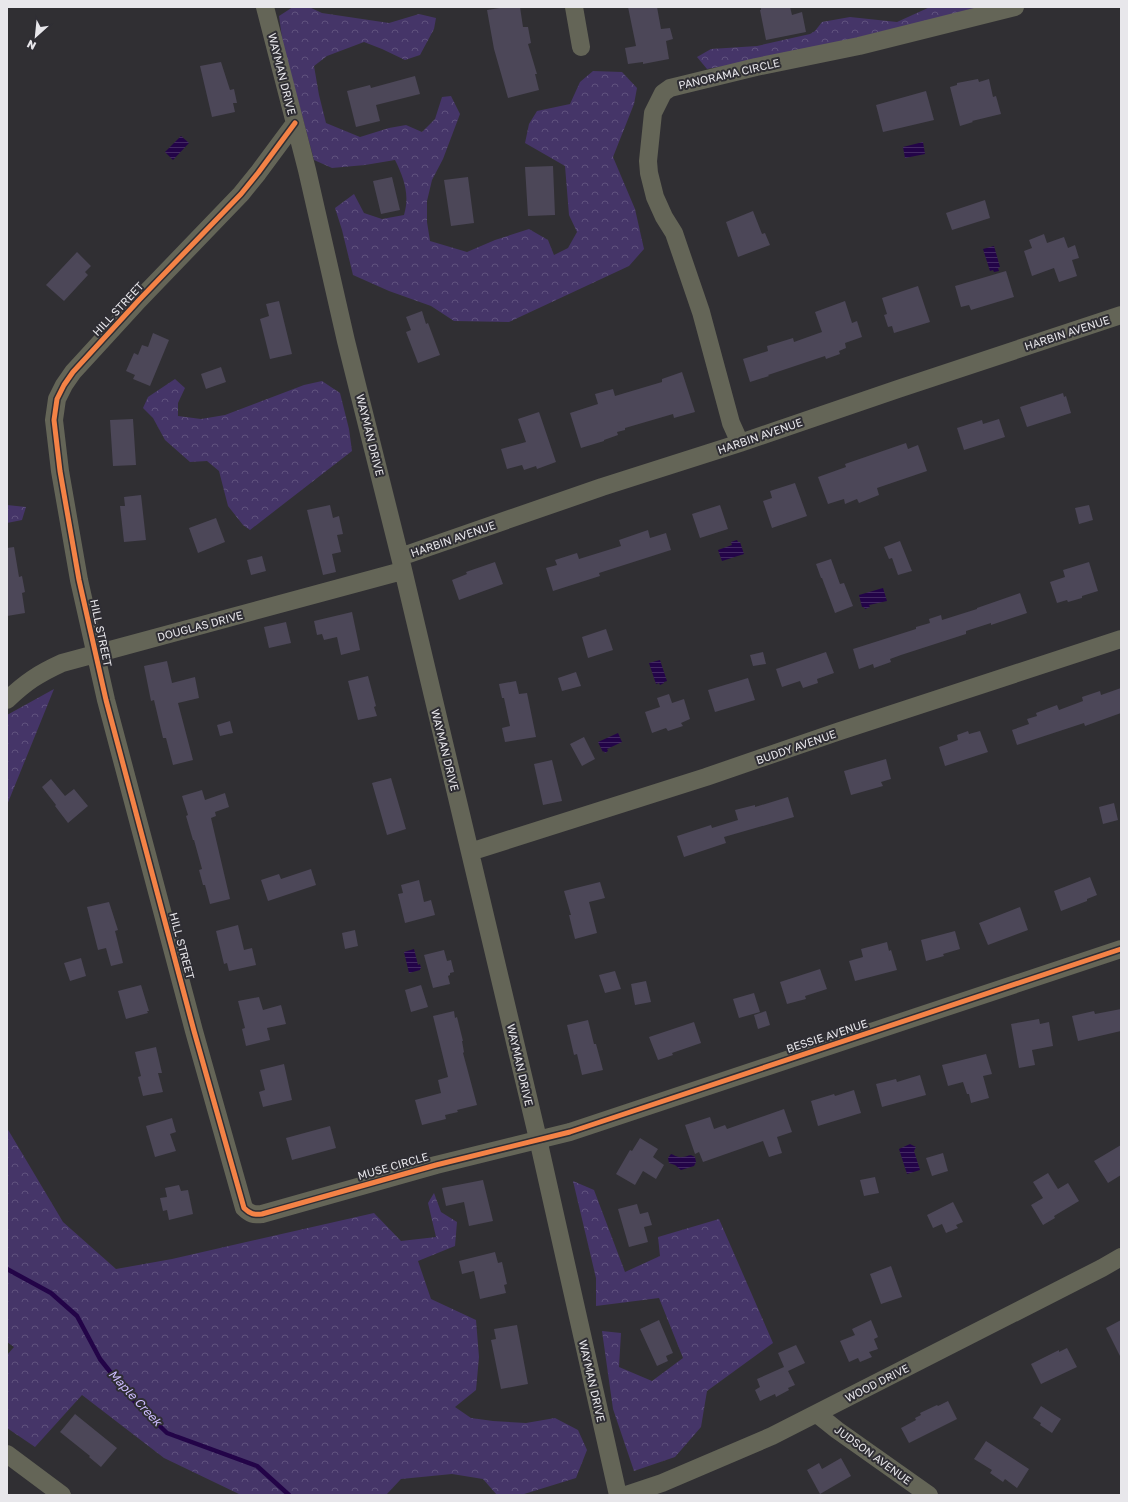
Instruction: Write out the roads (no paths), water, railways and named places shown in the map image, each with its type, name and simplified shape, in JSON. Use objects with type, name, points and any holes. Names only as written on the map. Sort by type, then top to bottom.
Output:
[{"type":"street","name":"WAYMAN DRIVE","points":[[265,7],[295,123],[470,852],[538,1139],[618,1495]]},
{"type":"street","points":[[574,7],[581,46]]},
{"type":"street","name":"PANORAMA CIRCLE","points":[[740,443],[731,423],[701,312],[674,233],[664,217],[655,197],[649,173],[648,162],[653,113],[663,93],[670,88],[677,86],[756,67],[858,46],[1015,7]]},
{"type":"street","name":"HILL STREET","points":[[254,1215],[244,1208],[241,1202],[106,700],[79,580],[60,471],[54,420],[57,399],[73,372],[139,300],[241,194],[295,123]]},
{"type":"street","name":"HARBIN AVENUE","points":[[401,564],[602,487],[740,443],[890,391],[1121,315]]},
{"type":"street","name":"DOUGLAS DRIVE","points":[[7,700],[40,673],[62,663],[401,564]]},
{"type":"street","name":"BUDDY AVENUE","points":[[470,852],[706,777],[837,732],[1121,639]]},
{"type":"street","name":"BESSIE AVENUE","points":[[538,1139],[570,1132],[1121,949]]},
{"type":"street","name":"MUSE CIRCLE","points":[[254,1215],[436,1165],[538,1139]]},
{"type":"street","name":"WOOD DRIVE","points":[[626,1495],[662,1483],[772,1436],[1121,1257]]},
{"type":"street","name":"JUDSON AVENUE","points":[[817,1414],[837,1430],[929,1495]]},
{"type":"street","points":[[7,1454],[62,1495]]},
{"type":"waterway","name":"Maple Creek","points":[[7,1269],[51,1293],[77,1316],[100,1359],[130,1397],[167,1433],[257,1466],[289,1495]]}]
